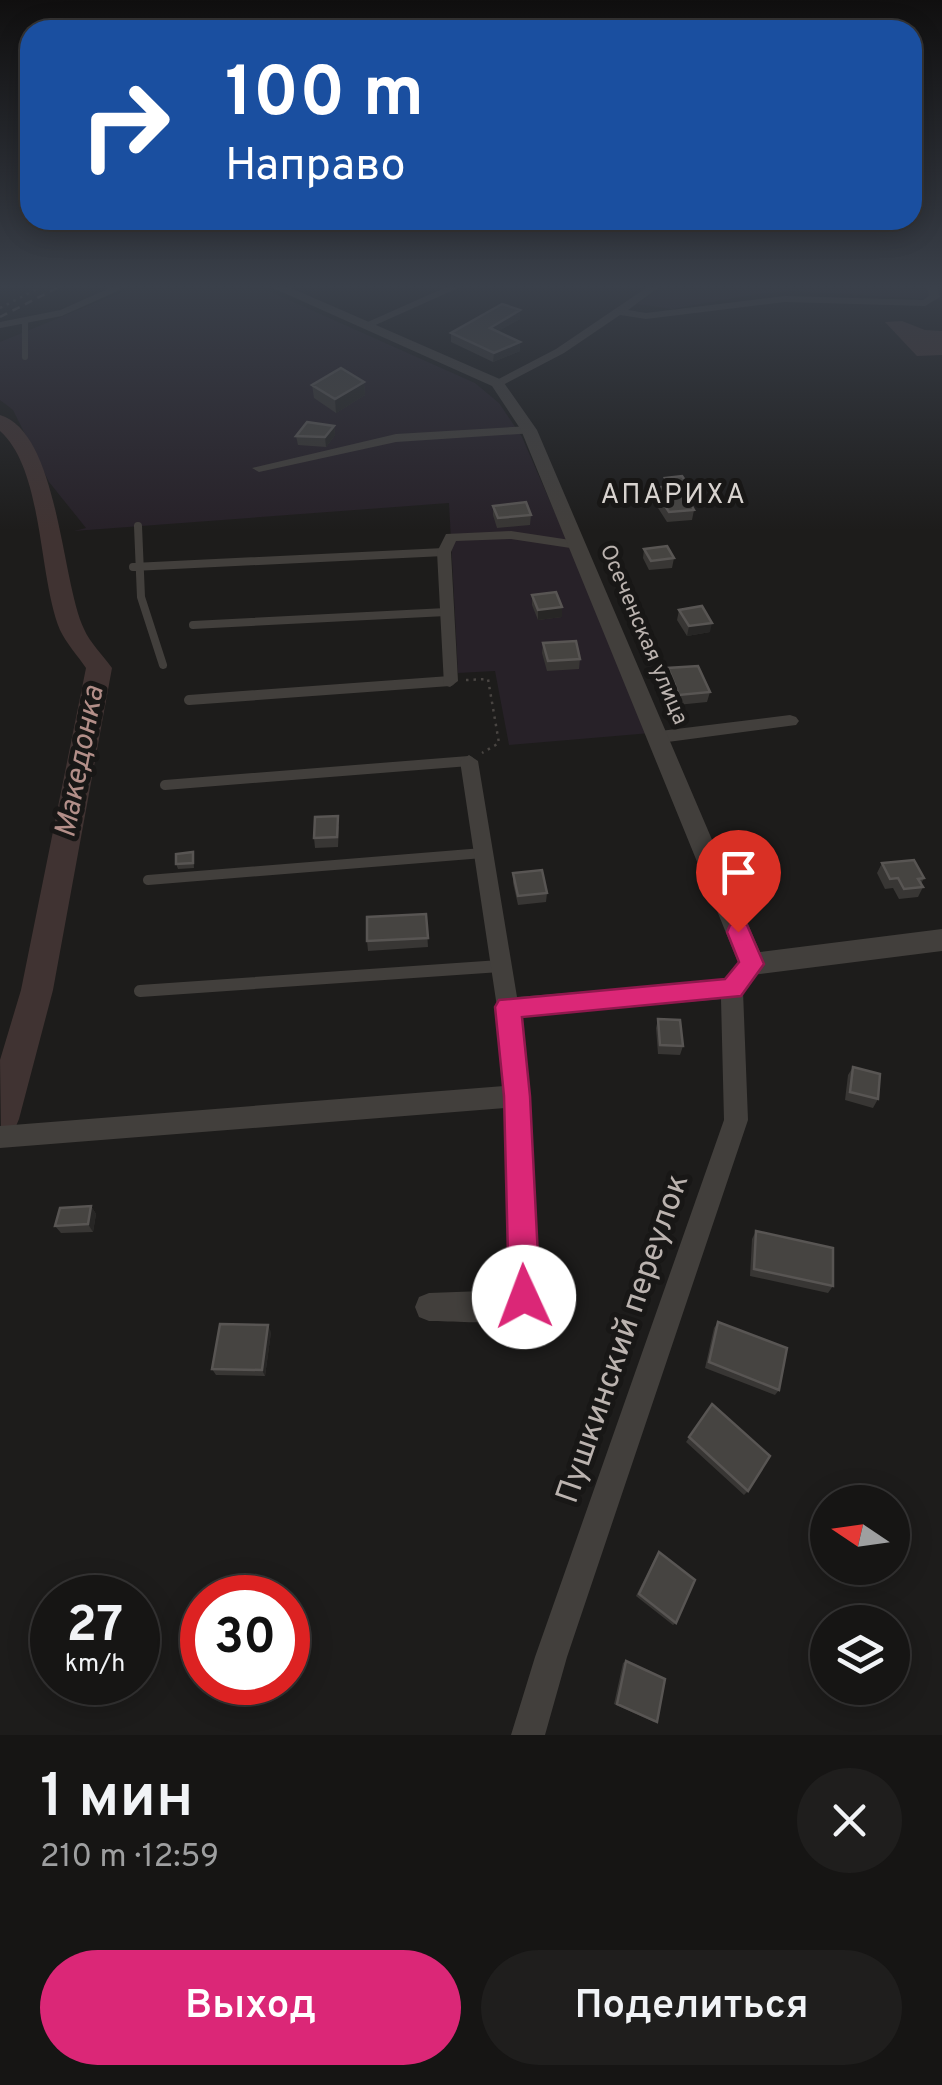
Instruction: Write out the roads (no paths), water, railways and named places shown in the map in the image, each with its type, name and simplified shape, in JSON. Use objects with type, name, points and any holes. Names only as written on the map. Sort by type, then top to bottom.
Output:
[{"type":"street","name":"Осеченская улица","points":[[463,369],[496,384],[529,430],[752,964]]},
{"type":"street","points":[[496,384],[525,369]]},
{"type":"street","points":[[259,468],[396,438],[529,430]]},
{"type":"street","points":[[450,681],[444,552],[451,537],[511,536],[578,545]]},
{"type":"street","points":[[660,738],[790,720]]},
{"type":"street","points":[[429,1307],[509,1306],[524,1297],[517,1096],[508,1007],[469,760]]},
{"type":"street","points":[[508,1007],[732,988],[752,964],[942,940]]},
{"type":"street","name":"Пушкинский переулок","points":[[528,1735],[736,1120],[732,988]]},
{"type":"street","points":[[0,1138],[517,1096]]},
{"type":"lane","points":[[138,526],[133,567],[144,616],[162,665]]},
{"type":"lane","points":[[133,567],[444,552]]},
{"type":"lane","points":[[193,626],[446,612]]},
{"type":"lane","points":[[190,700],[450,681]]},
{"type":"lane","points":[[165,785],[469,760]]},
{"type":"lane","points":[[148,880],[484,853]]},
{"type":"lane","points":[[140,991],[502,966]]},
{"type":"waterway","name":"Македонка","points":[[0,421],[17,436],[38,483],[72,630],[99,668],[37,990],[1,1119]]},
{"type":"district","name":"АПАРИХА","points":[[674,496]]}]
